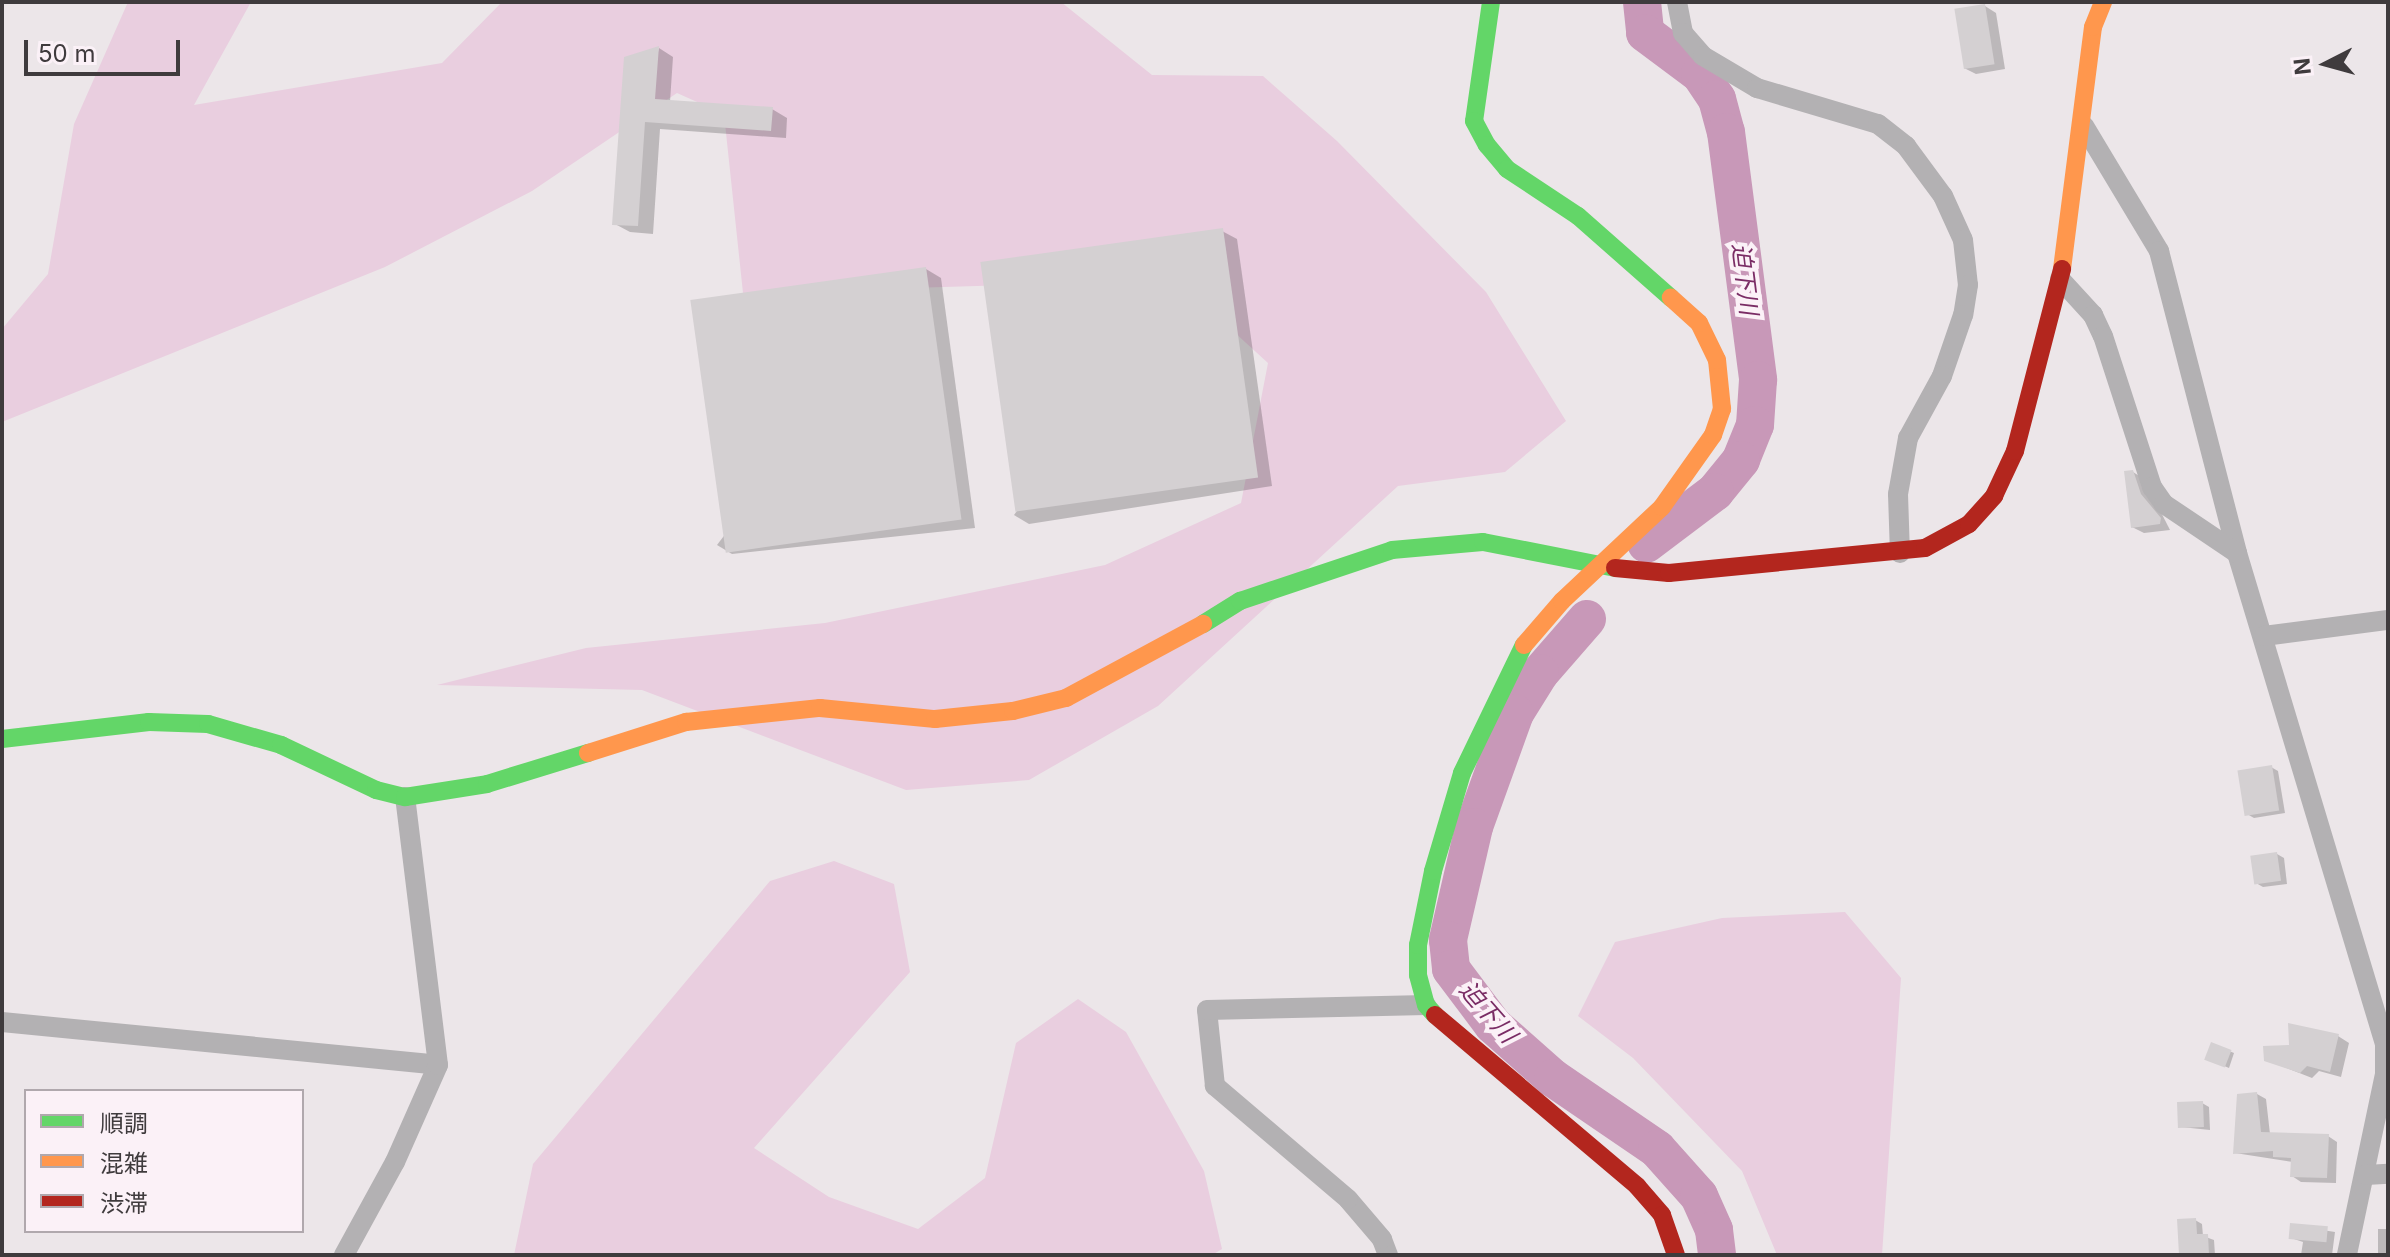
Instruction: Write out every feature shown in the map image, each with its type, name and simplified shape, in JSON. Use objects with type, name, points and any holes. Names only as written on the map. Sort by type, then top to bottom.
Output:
[{"type":"street","points":[[1491,2],[1474,121],[1487,145],[1507,169],[1578,216],[1666,289],[1699,323],[1717,360],[1722,409],[1713,435],[1662,507],[1600,564],[1515,656],[1487,710],[1458,787],[1418,945],[1426,1005],[1455,1037],[1637,1186],[1662,1215],[1676,1255]]},
{"type":"street","points":[[1677,2],[1683,33],[1703,56],[1757,88],[1878,124],[1906,146],[1943,196],[1963,240],[1968,285],[1963,315],[1942,376],[1908,438],[1898,494],[1900,553]]},
{"type":"street","points":[[2,739],[149,722],[208,724],[281,745],[376,790],[405,797],[487,784],[686,722],[820,708],[935,719],[1026,708],[1066,698],[1144,660],[1240,601],[1392,550],[1483,542],[1600,564],[1669,573],[1900,553],[1959,533],[1994,496],[2015,451],[2060,279],[2084,126],[2093,27],[2088,2]]},
{"type":"street","points":[[2093,27],[2103,2]]},
{"type":"street","points":[[2084,126],[2159,251],[2237,553],[2385,1044],[2385,1074],[2347,1255]]},
{"type":"street","points":[[2060,279],[2093,315],[2103,336],[2152,487],[2164,504],[2237,553]]},
{"type":"street","points":[[2264,636],[2388,620]]},
{"type":"street","points":[[344,1255],[395,1162],[438,1065],[405,797]]},
{"type":"street","points":[[1388,1255],[1382,1239],[1348,1199],[1215,1086],[1207,1010],[1426,1005]]},
{"type":"street","points":[[2,1022],[438,1065]]},
{"type":"street","points":[[2366,1175],[2388,1174]]},
{"type":"shaded area","points":[[128,2],[251,2],[194,105],[442,63],[502,2],[1061,2],[1152,75],[1263,76],[1337,141],[1486,292],[1566,421],[1505,472],[1398,486],[1158,706],[1029,780],[906,790],[642,690],[437,685],[586,648],[825,623],[1105,565],[1241,503],[1268,363],[1177,280],[743,293],[724,114],[677,93],[532,191],[385,267],[2,422],[2,329],[48,274],[74,124]]},
{"type":"shaded area","points":[[834,861],[894,884],[910,972],[754,1148],[829,1197],[918,1229],[985,1178],[1016,1043],[1078,999],[1126,1032],[1204,1171],[1222,1249],[1212,1255],[514,1255],[533,1164],[770,881]]},
{"type":"shaded area","points":[[1845,912],[1901,978],[1882,1255],[1777,1255],[1742,1171],[1633,1058],[1578,1016],[1615,942],[1722,918]]},
{"type":"building","points":[[1985,4],[1995,64],[1964,69],[1954,9]]},
{"type":"building","points":[[659,46],[655,99],[773,107],[771,131],[645,122],[638,226],[612,225],[624,57]]},
{"type":"building","points":[[1223,228],[1258,478],[1015,512],[980,262]]},
{"type":"building","points":[[926,267],[961,520],[726,553],[690,300]]},
{"type":"building","points":[[2133,470],[2141,494],[2161,518],[2160,524],[2131,528],[2124,471]]},
{"type":"building","points":[[2272,765],[2279,810],[2245,816],[2237,770]]},
{"type":"building","points":[[2277,852],[2281,881],[2254,884],[2250,856]]},
{"type":"building","points":[[2288,1023],[2339,1034],[2330,1072],[2307,1066],[2300,1073],[2264,1061],[2263,1046],[2289,1045]]},
{"type":"building","points":[[2211,1042],[2232,1050],[2225,1068],[2204,1060]]},
{"type":"building","points":[[2257,1092],[2261,1132],[2329,1134],[2327,1178],[2290,1177],[2291,1158],[2273,1157],[2273,1151],[2233,1154],[2237,1094]]},
{"type":"building","points":[[2203,1101],[2204,1127],[2178,1128],[2177,1102]]},
{"type":"building","points":[[2196,1218],[2197,1234],[2208,1234],[2209,1255],[2179,1255],[2177,1219]]},
{"type":"building","points":[[2290,1223],[2328,1226],[2326,1242],[2289,1239]]},
{"type":"waterway","name":"迫下川","points":[[1642,2],[1645,33],[1700,74],[1717,99],[1726,132],[1758,380],[1755,425],[1741,460],[1715,492],[1646,544]]},
{"type":"waterway","name":"迫下川","points":[[1587,619],[1540,673],[1515,713],[1474,827],[1448,940],[1451,969],[1493,1025],[1553,1078],[1657,1149],[1699,1196],[1714,1230],[1717,1255]]},
{"type":"traffic: fast","points":[[1491,2],[1474,121],[1487,145],[1507,169],[1578,216],[1671,298]]},
{"type":"traffic: fast","points":[[1203,624],[1240,601],[1392,550],[1483,542],[1615,568]]},
{"type":"traffic: fast","points":[[1435,1015],[1426,1005],[1418,975],[1418,945],[1433,871],[1462,773],[1524,645]]},
{"type":"traffic: fast","points":[[2,739],[149,722],[208,724],[281,745],[376,790],[405,797],[487,784],[588,753]]},
{"type":"traffic: slow","points":[[2062,269],[2093,27],[2103,2]]},
{"type":"traffic: slow","points":[[1524,645],[1562,601],[1662,507],[1713,435],[1722,409],[1717,360],[1699,323],[1671,298]]},
{"type":"traffic: slow","points":[[588,753],[686,722],[820,708],[935,719],[1013,711],[1066,698],[1203,624]]},
{"type":"traffic: jam","points":[[1615,568],[1669,573],[1925,548],[1969,524],[1994,496],[2015,451],[2062,269]]},
{"type":"traffic: jam","points":[[1435,1015],[1637,1186],[1662,1215],[1676,1255]]}]
